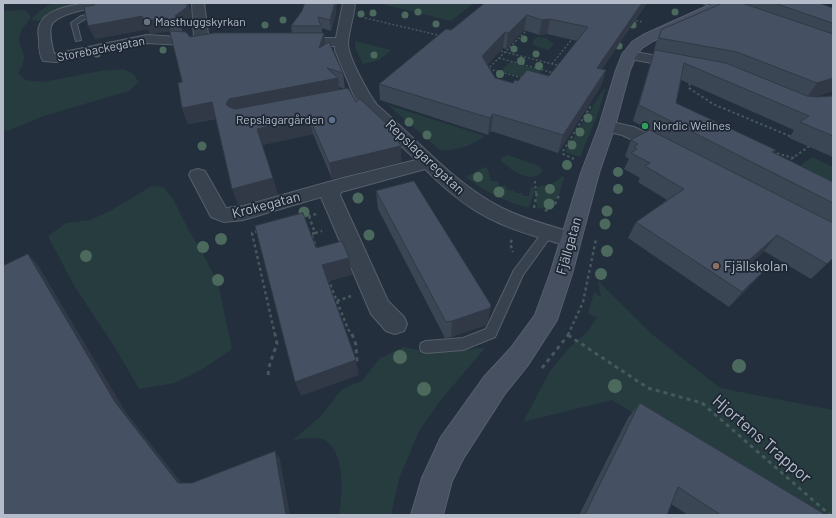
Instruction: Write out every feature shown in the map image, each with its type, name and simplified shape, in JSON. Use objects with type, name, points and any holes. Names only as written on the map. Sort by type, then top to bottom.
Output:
[{"type":"street","points":[[198,3],[201,42]]},
{"type":"street","points":[[279,42],[341,42],[349,10],[349,3]]},
{"type":"street","name":"Storebackegatan","points":[[96,7],[64,12],[51,19],[46,24],[45,29],[48,58],[56,58],[147,39],[217,42]]},
{"type":"street","name":"Fjällgatan","points":[[427,515],[437,478],[452,448],[494,386],[519,356],[545,320],[561,274],[560,236],[590,173],[607,126],[629,54],[637,45],[648,38],[725,7]]},
{"type":"street","name":"Repslagaregatan","points":[[341,42],[355,97],[385,120],[428,163],[466,196],[493,213],[508,220],[560,236]]},
{"type":"street","points":[[629,54],[694,74]]},
{"type":"street","points":[[607,126],[638,134],[679,156]]},
{"type":"street","name":"Krokegatan","points":[[198,175],[218,212],[224,215],[242,213],[343,184],[428,163]]},
{"type":"street","points":[[333,188],[330,195],[380,307],[395,324]]},
{"type":"lane","points":[[705,3],[725,7]]},
{"type":"lane","points":[[78,40],[74,23],[83,18],[97,15],[96,7]]},
{"type":"lane","points":[[426,347],[462,344],[491,333],[518,273],[560,236]]},
{"type":"path","points":[[363,18],[370,18],[445,37]]},
{"type":"path","points":[[626,19],[641,22]]},
{"type":"path","points":[[483,74],[527,29]]},
{"type":"path","points":[[552,64],[575,36]]},
{"type":"path","points":[[513,37],[519,38]]},
{"type":"path","points":[[492,49],[563,66],[560,70]]},
{"type":"path","points":[[499,58],[557,74],[553,78]]},
{"type":"path","points":[[489,68],[523,78],[528,77]]},
{"type":"path","points":[[694,74],[689,88],[694,93],[734,114],[757,121],[797,139]]},
{"type":"path","points":[[572,164],[574,158],[563,154],[563,151],[593,102]]},
{"type":"path","points":[[804,142],[810,145]]},
{"type":"path","points":[[782,166],[814,143]]},
{"type":"path","points":[[770,152],[794,158]]},
{"type":"path","points":[[533,211],[537,190],[535,181]]},
{"type":"path","points":[[541,212],[553,207],[561,193]]},
{"type":"path","points":[[295,220],[336,208]]},
{"type":"path","points":[[259,231],[252,233],[277,344],[274,357],[268,367],[268,374]]},
{"type":"path","points":[[315,233],[311,234],[320,256]]},
{"type":"path","points":[[325,271],[348,329],[352,333],[357,343],[357,364]]},
{"type":"path","points":[[538,373],[568,335],[583,302],[587,281]]},
{"type":"path","name":"Hjortens Trappor","points":[[568,335],[648,388],[702,403],[830,515]]},
{"type":"green space","points":[[52,3],[76,3],[38,21],[31,20],[41,10]]},
{"type":"green space","points":[[378,3],[474,3],[451,21]]},
{"type":"green space","points":[[25,10],[31,17],[20,33],[19,39],[24,60],[18,73],[25,80],[43,82],[100,71],[123,69],[133,74],[139,82],[129,91],[44,116],[8,131],[3,130],[3,11]]},
{"type":"green space","points":[[538,37],[546,38],[554,44],[549,50],[537,47],[533,44],[533,40]]},
{"type":"green space","points":[[355,41],[391,50],[379,60],[363,64],[355,48]]},
{"type":"green space","points":[[510,62],[542,71],[536,77],[523,77],[501,71]]},
{"type":"green space","points":[[604,88],[599,111],[580,157],[565,152]]},
{"type":"green space","points":[[388,105],[485,136],[475,143],[463,147],[451,150],[440,150]]},
{"type":"green space","points":[[508,155],[539,166],[542,170],[540,174],[530,177],[519,174],[501,161],[502,157]]},
{"type":"green space","points":[[812,157],[833,167],[833,195],[796,169]]},
{"type":"green space","points":[[487,167],[491,181],[498,181],[499,186],[506,185],[507,190],[514,190],[515,193],[522,193],[523,196],[529,196],[531,187],[534,187],[535,191],[529,207],[504,200],[466,177],[482,168]]},
{"type":"green space","points":[[562,176],[564,179],[556,199],[549,206],[538,209],[536,201],[537,187],[554,183]]},
{"type":"green space","points":[[152,186],[163,187],[173,199],[218,283],[232,349],[201,370],[175,383],[139,389],[114,346],[73,284],[48,236],[66,223],[90,220],[110,211]]},
{"type":"green space","points":[[598,281],[653,335],[720,388],[833,410],[833,515],[803,515],[612,400],[523,422],[550,371],[569,348],[589,330],[597,317],[588,314],[594,292],[601,297]]},
{"type":"green space","points":[[403,347],[427,352],[485,348],[440,401],[419,431],[399,479],[391,515],[339,515],[341,483],[338,459],[334,449],[327,442],[318,438],[293,440],[321,416],[342,389],[362,381],[379,359]]},
{"type":"building","points":[[94,3],[187,3],[187,7],[175,16],[180,23],[168,23],[167,18],[145,21],[142,16],[88,26],[84,7],[94,5]]},
{"type":"building","points":[[305,3],[335,3],[330,20],[318,17],[321,26],[291,26],[302,11]]},
{"type":"building","points":[[485,3],[642,3],[597,68],[606,70],[563,135],[493,114],[490,118],[379,84],[446,29],[451,30]],"holes":[[[527,15],[542,20],[550,19],[588,27],[549,76],[527,70],[518,81],[515,80],[513,83],[495,78],[482,56],[505,32],[508,33]]]},
{"type":"building","points":[[723,3],[742,3],[833,34],[833,78],[817,83],[737,52],[659,38],[661,30]]},
{"type":"building","points":[[775,3],[819,3],[833,8],[833,23]]},
{"type":"building","points":[[170,31],[186,32],[190,37],[214,33],[324,33],[319,48],[329,42],[343,73],[327,68],[338,78],[229,99],[226,104],[229,107],[236,109],[348,88],[356,102],[360,99],[387,124],[401,146],[329,163],[309,117],[257,129],[273,178],[232,189],[212,102],[182,108],[178,83],[182,82]]},
{"type":"building","points":[[655,50],[726,63],[807,96],[832,96],[833,136],[800,122],[809,116],[684,63],[676,103],[776,150],[772,152],[833,182],[833,203],[639,105]]},
{"type":"building","points":[[650,130],[833,223],[833,258],[827,264],[777,235],[747,262],[763,272],[742,292],[636,222],[684,189],[645,166],[650,163],[631,153],[637,149],[634,147],[638,144],[631,140]]},
{"type":"building","points":[[414,181],[491,305],[490,308],[446,322],[376,191]]},
{"type":"building","points":[[303,213],[316,248],[342,241],[349,258],[322,265],[356,360],[295,382],[255,226]]},
{"type":"building","points":[[28,254],[115,402],[178,483],[192,483],[275,451],[286,515],[3,515],[3,266]]},
{"type":"building","points":[[640,403],[826,515],[721,515],[678,487],[667,515],[585,515]]},
{"type":"place","name":"Masthuggskyrkan","points":[[147,22]]},
{"type":"place","name":"Repslagargården","points":[[332,120]]},
{"type":"place","name":"Nordic Wellnes","points":[[645,126]]},
{"type":"place","name":"Fjällskolan","points":[[716,266]]}]
